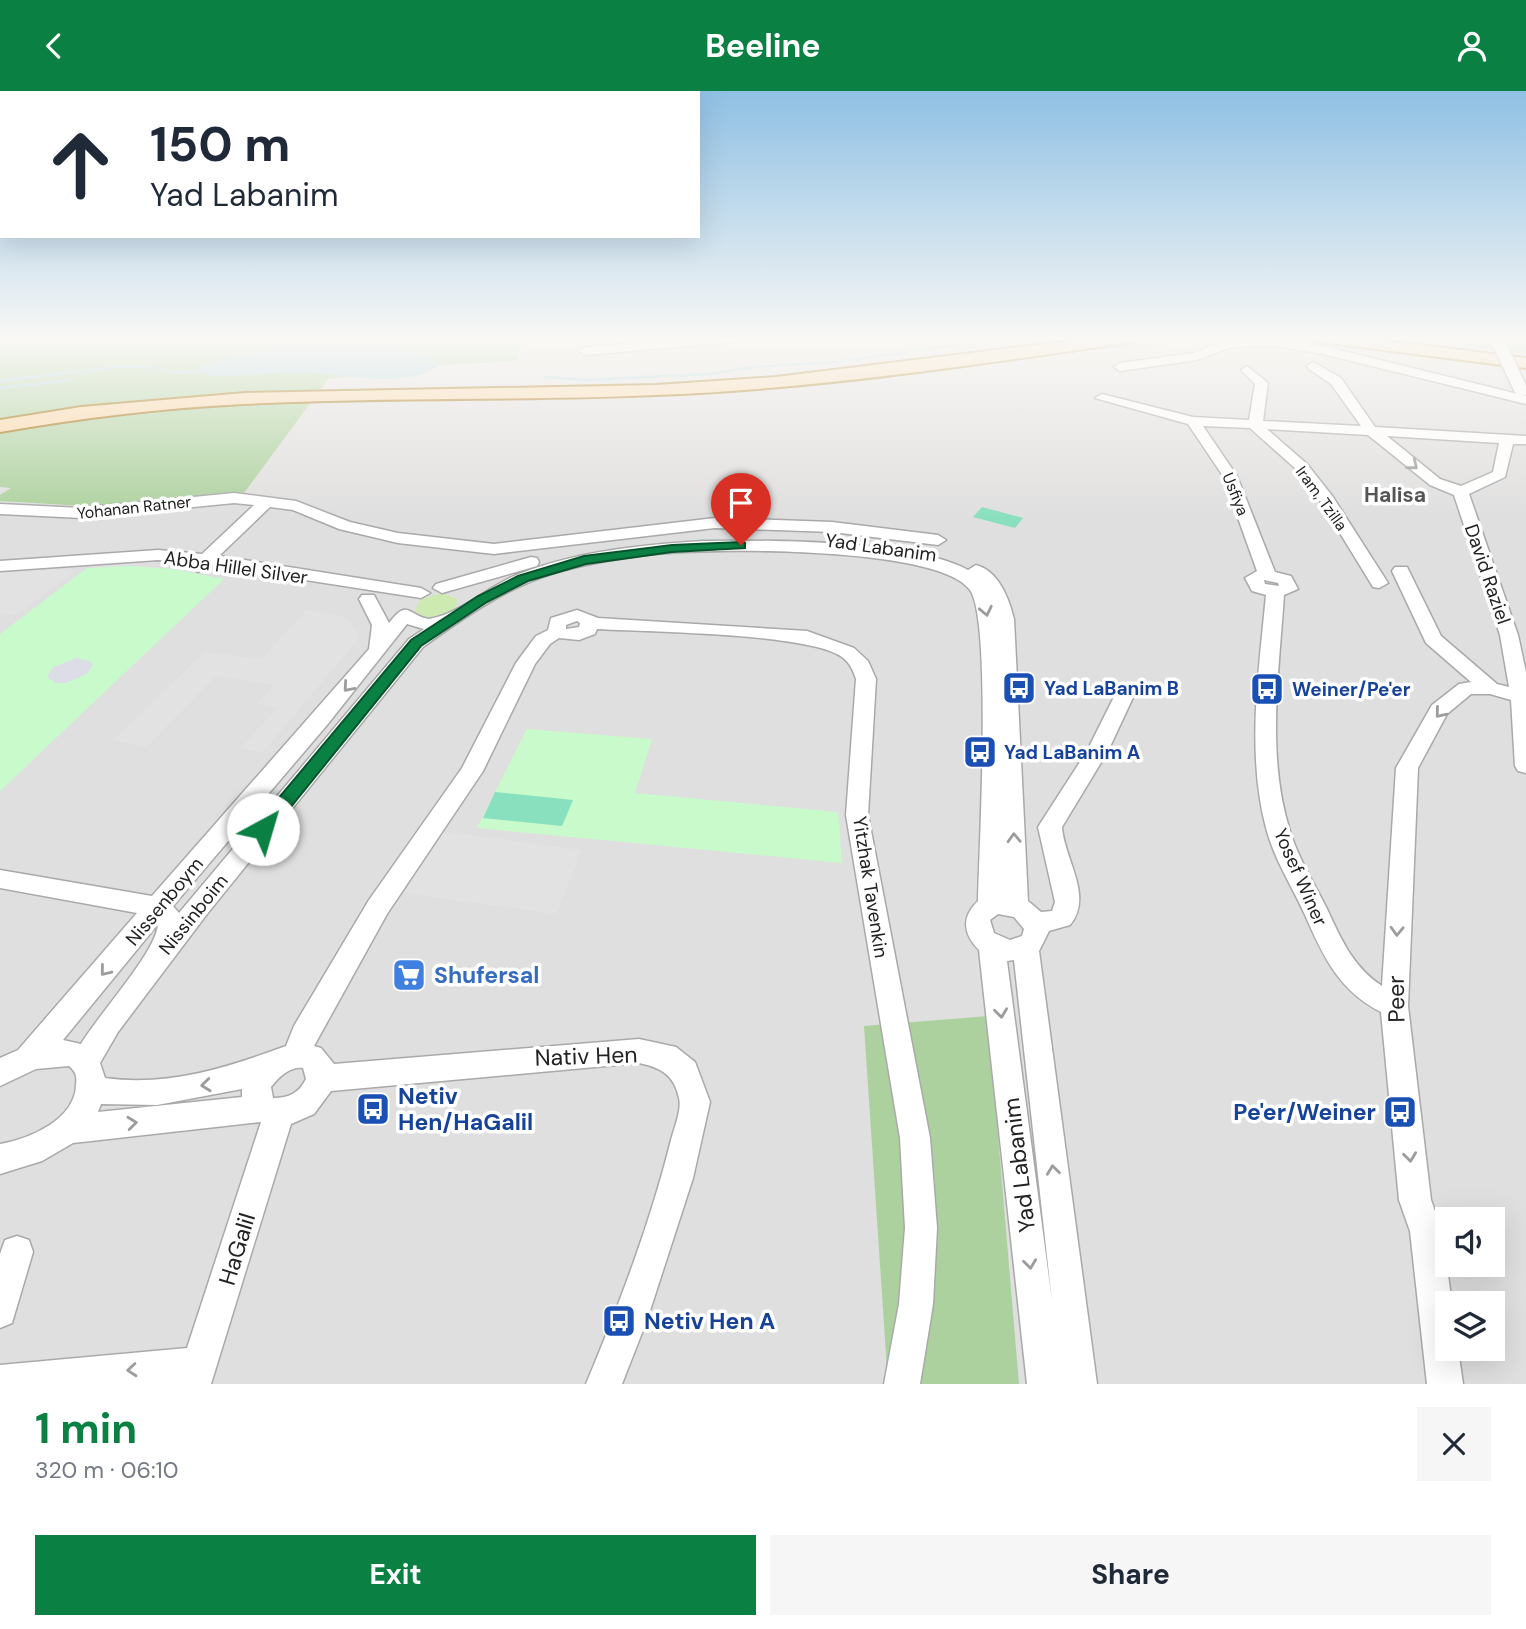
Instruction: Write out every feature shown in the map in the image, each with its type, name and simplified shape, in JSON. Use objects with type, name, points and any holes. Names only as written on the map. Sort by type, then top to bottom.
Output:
[{"type":"main road","points":[[0,420],[106,403],[168,397]]},
{"type":"main road","points":[[0,426],[93,410],[188,402],[355,397]]},
{"type":"street","points":[[1252,424],[1258,418],[1260,397]]},
{"type":"street","points":[[1348,397],[1370,429],[1435,482],[1461,492],[1500,474],[1507,438]]},
{"type":"street","points":[[1102,398],[1193,421],[1526,440]]},
{"type":"street","name":"Usfiya","points":[[1193,421],[1230,476],[1271,583]]},
{"type":"street","name":"Iram, Tzilla","points":[[1252,424],[1302,467],[1328,500],[1379,583]]},
{"type":"street","name":"David Raziel","points":[[1461,492],[1499,601],[1521,696],[1526,766]]},
{"type":"street","name":"Yohanan Ratner","points":[[0,509],[82,513],[215,498],[268,501]]},
{"type":"street","points":[[202,563],[268,501]]},
{"type":"street","name":"Yad Labanim","points":[[268,501],[296,506],[359,530],[432,544],[494,549],[715,523],[832,527],[938,540]]},
{"type":"street","name":"Yad Labanim","points":[[421,593],[600,547],[727,535],[858,542],[937,554],[970,566],[998,593],[1005,619],[1026,925],[1079,1384]]},
{"type":"street","name":"Yad Labanim","points":[[459,614],[503,587],[552,568],[616,554],[672,549],[772,545],[822,548],[935,562],[967,577],[981,593],[988,620],[992,719],[990,905],[978,916],[976,924],[978,932],[992,946],[1045,1384]]},
{"type":"street","name":"Abba Hillel Silver","points":[[0,566],[51,561],[202,563],[366,593],[421,593]]},
{"type":"street","points":[[1401,571],[1433,639],[1490,688]]},
{"type":"street","points":[[377,652],[381,625],[366,593],[500,572]]},
{"type":"street","name":"Yosef Winer","points":[[1271,583],[1267,722],[1270,792],[1278,831],[1342,967],[1361,989],[1394,1006]]},
{"type":"street","points":[[442,588],[465,594],[468,604],[459,614]]},
{"type":"street","name":"Abba Hillel Silver","points":[[366,593],[424,623],[459,614]]},
{"type":"street","name":"Nissenboym","points":[[29,1058],[63,1023],[158,907],[377,652],[421,593]]},
{"type":"street","name":"Nissinboim","points":[[64,1131],[77,1117],[88,1076],[108,1024],[165,949],[416,643],[459,614]]},
{"type":"street","name":"Yitzhak Tavenkin","points":[[284,1060],[303,1035],[377,907],[472,771],[526,663],[543,640],[557,632],[579,635],[588,630],[592,623],[807,637],[847,652],[861,665],[866,679],[857,815],[915,1138],[921,1227],[916,1304],[902,1384]]},
{"type":"street","name":"Peer","points":[[1445,1384],[1426,1231],[1415,1201],[1394,1006],[1407,768],[1439,710],[1466,688],[1490,688],[1521,696]]},
{"type":"street","points":[[990,905],[1026,925],[1061,918],[1067,912],[1064,879],[1051,850],[1050,825],[1095,756],[1126,691]]},
{"type":"street","points":[[0,879],[158,907],[169,917],[171,927],[165,949]]},
{"type":"street","points":[[992,946],[1010,951],[1026,925]]},
{"type":"street","name":"Nativ Hen","points":[[321,1080],[348,1074],[639,1051],[666,1056],[685,1071],[695,1102],[677,1178],[630,1320],[604,1384]]},
{"type":"street","points":[[0,1073],[29,1058],[62,1052],[88,1076],[127,1093],[224,1083],[284,1060],[317,1062],[321,1068],[321,1080],[308,1101],[299,1107],[64,1131],[37,1149],[0,1159]]},
{"type":"street","points":[[271,1110],[257,1102],[257,1084],[284,1060]]},
{"type":"street","name":"HaGalil","points":[[197,1374],[271,1110]]},
{"type":"street","points":[[0,1311],[18,1252]]},
{"type":"street","points":[[0,1383],[197,1374]]},
{"type":"shaded area","points":[[0,397],[1526,397],[1526,1384],[0,1384]]},
{"type":"shaded area","points":[[45,569],[75,570],[17,615],[0,613],[0,573]]},
{"type":"shaded area","points":[[307,610],[335,614],[349,620],[360,637],[263,752],[240,749],[277,708],[257,704],[274,685],[216,676],[147,746],[113,741],[204,652],[261,659]]},
{"type":"shaded area","points":[[77,658],[90,661],[93,665],[87,674],[66,683],[56,683],[47,677],[53,667]]},
{"type":"shaded area","points":[[438,831],[582,850],[556,914],[404,893]]},
{"type":"green space","points":[[0,397],[314,397],[244,493],[101,507],[0,501],[0,495],[11,488],[0,487]]},
{"type":"green space","points":[[982,507],[1023,518],[1015,528],[973,517]]},
{"type":"green space","points":[[132,566],[173,569],[224,579],[0,791],[0,634],[87,568]]},
{"type":"green space","points":[[442,593],[458,599],[455,610],[428,618],[415,611],[421,599]]},
{"type":"green space","points":[[527,729],[652,739],[635,793],[838,812],[842,863],[477,828]]},
{"type":"green space","points":[[495,792],[573,800],[562,826],[483,818]]},
{"type":"green space","points":[[988,1016],[1019,1384],[888,1384],[864,1026]]},
{"type":"place","name":"Yad LaBanim B","points":[[1019,688]]},
{"type":"place","name":"Weiner/Pe'er","points":[[1267,689]]},
{"type":"place","name":"Yad LaBanim A","points":[[980,752]]},
{"type":"place","name":"Shufersal","points":[[409,975]]},
{"type":"place","name":"Netiv Hen/HaGalil","points":[[373,1109]]},
{"type":"place","name":"Pe'er/Weiner","points":[[1400,1112]]},
{"type":"place","name":"Netiv Hen A","points":[[619,1321]]},
{"type":"district","name":"Halisa","points":[[1395,495]]},
{"type":"route","points":[[263,829],[416,643],[482,599],[523,578],[584,560],[616,554],[741,545]]}]
